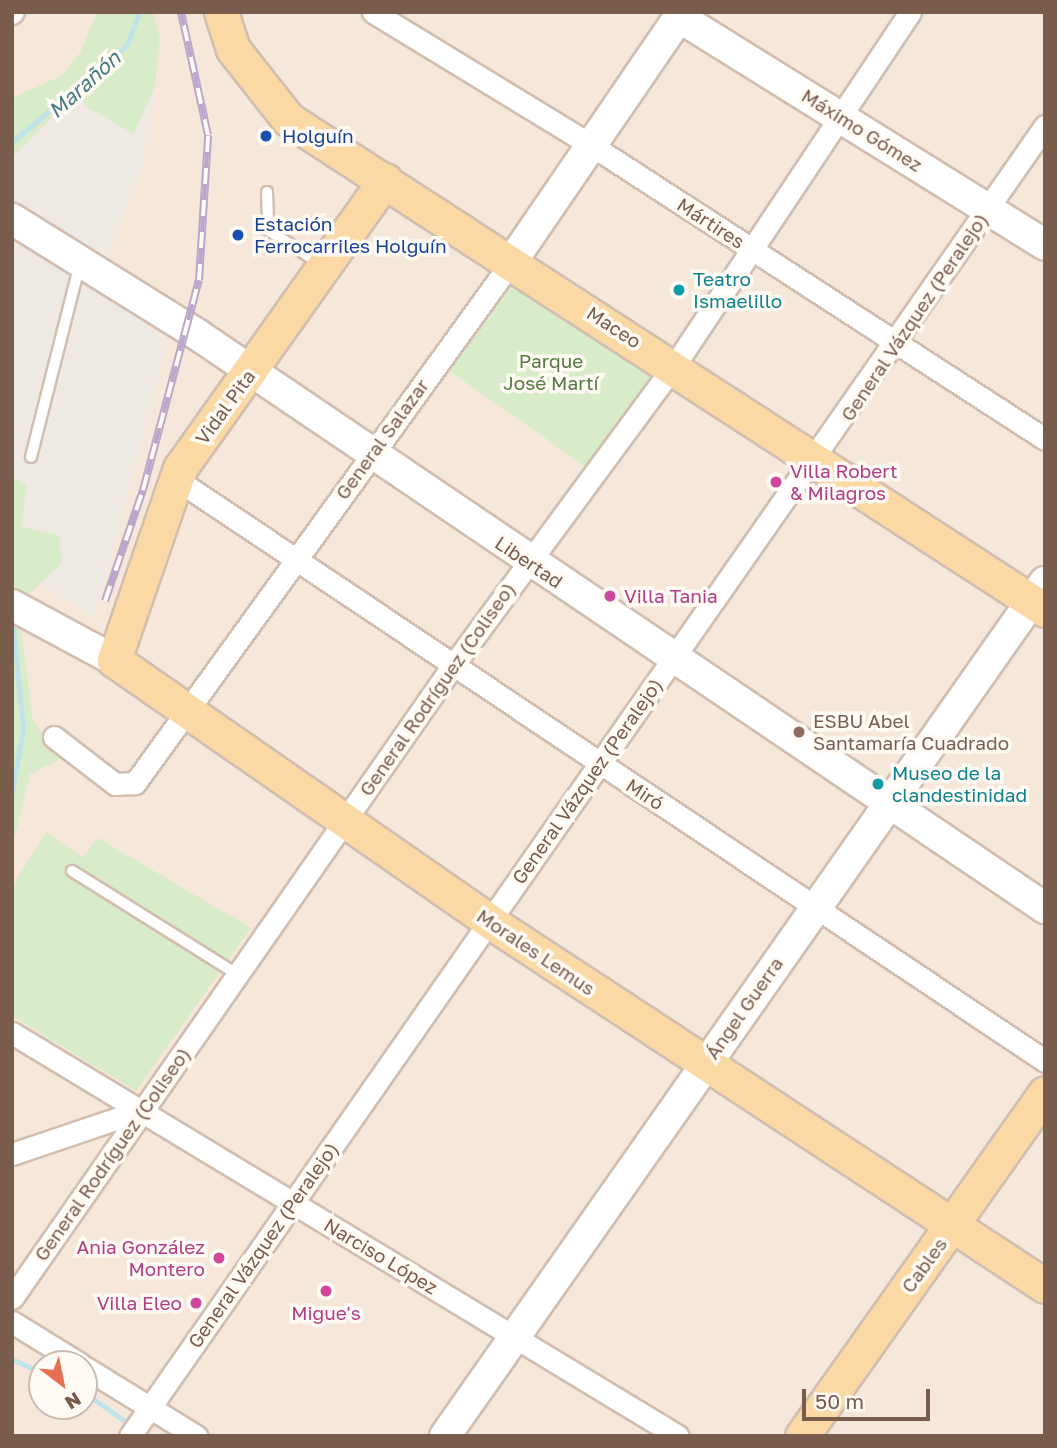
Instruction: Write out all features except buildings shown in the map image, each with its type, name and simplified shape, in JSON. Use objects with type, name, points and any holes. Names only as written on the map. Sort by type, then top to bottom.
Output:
[{"type":"main road","name":"Maceo","points":[[221,12],[233,49],[288,119],[512,261],[816,461],[1040,598]]},
{"type":"main road","name":"Vidal Pita","points":[[114,660],[176,479],[385,180]]},
{"type":"main road","name":"Morales Lemus","points":[[114,660],[346,818],[489,921],[1045,1286]]},
{"type":"main road","name":"Cables","points":[[802,1436],[1045,1093]]},
{"type":"street","name":"Mártires","points":[[373,12],[591,145],[1045,439]]},
{"type":"street","name":"General Rodríguez (Coliseo)","points":[[12,1298],[454,664],[674,366],[838,115],[910,12]]},
{"type":"street","name":"General Salazar","points":[[54,737],[123,787],[135,783],[192,711],[371,453],[512,261],[680,15]]},
{"type":"street","name":"Máximo Gómez","points":[[680,15],[1045,245]]},
{"type":"street","name":"General Vázquez (Peralejo)","points":[[130,1436],[674,657],[816,461],[1045,126]]},
{"type":"street","name":"Libertad","points":[[12,219],[251,372],[1045,908]]},
{"type":"street","name":"Miró","points":[[176,479],[1045,1061]]},
{"type":"street","name":"Ángel Guerra","points":[[445,1436],[888,802],[1040,598]]},
{"type":"street","name":"Morales Lemus","points":[[21,610],[114,660]]},
{"type":"street","name":"Narciso López","points":[[12,1033],[678,1436]]},
{"type":"street","points":[[12,1154],[142,1110]]},
{"type":"street","points":[[12,1322],[58,1350]]},
{"type":"street","points":[[98,1375],[196,1436]]},
{"type":"lane","points":[[267,192],[268,230],[325,267]]},
{"type":"lane","points":[[31,457],[80,262]]},
{"type":"lane","points":[[72,871],[237,974]]},
{"type":"shaded area","points":[[12,12],[1045,12],[1045,1436],[12,1436]]},
{"type":"shaded area","points":[[155,86],[144,161],[103,267],[12,201],[12,158],[76,93]]},
{"type":"shaded area","points":[[12,233],[168,340],[95,617],[30,578],[12,554]]},
{"type":"green space","points":[[97,12],[153,12],[160,37],[155,86],[134,134],[88,108],[76,93],[12,157],[12,98],[61,76],[80,53]]},
{"type":"green space","name":"Parque José Martí","points":[[514,276],[653,374],[587,468],[448,370]]},
{"type":"green space","points":[[12,477],[27,484],[21,527],[59,535],[62,563],[29,594],[12,586]]},
{"type":"green space","points":[[12,616],[20,620],[33,721],[62,758],[30,774],[12,849]]},
{"type":"green space","points":[[46,832],[82,857],[98,838],[251,928],[136,1091],[12,1016],[12,887]]},
{"type":"waterway","name":"Marañón","points":[[12,142],[127,45],[139,12]]},
{"type":"waterway","name":"Marañón","points":[[12,618],[23,728],[12,792]]},
{"type":"waterway","name":"Marañón","points":[[12,1359],[28,1366]]},
{"type":"waterway","name":"Marañón","points":[[98,1402],[130,1425]]},
{"type":"railway","points":[[105,601],[143,490],[199,280],[208,135],[181,12]]},
{"type":"place","name":"Holguín","points":[[266,136]]},
{"type":"place","name":"Estación Ferrocarriles Holguín","points":[[238,235]]},
{"type":"place","name":"Teatro Ismaelillo","points":[[679,290]]},
{"type":"place","name":"Villa Robert & Milagros","points":[[776,482]]},
{"type":"place","name":"Villa Tania","points":[[610,596]]},
{"type":"place","name":"ESBU Abel Santamaría Cuadrado","points":[[799,732]]},
{"type":"place","name":"Museo de la clandestinidad","points":[[878,784]]},
{"type":"place","name":"Ania González Montero","points":[[219,1258]]},
{"type":"place","name":"Migue's","points":[[326,1291]]},
{"type":"place","name":"Villa Eleo","points":[[196,1303]]}]
